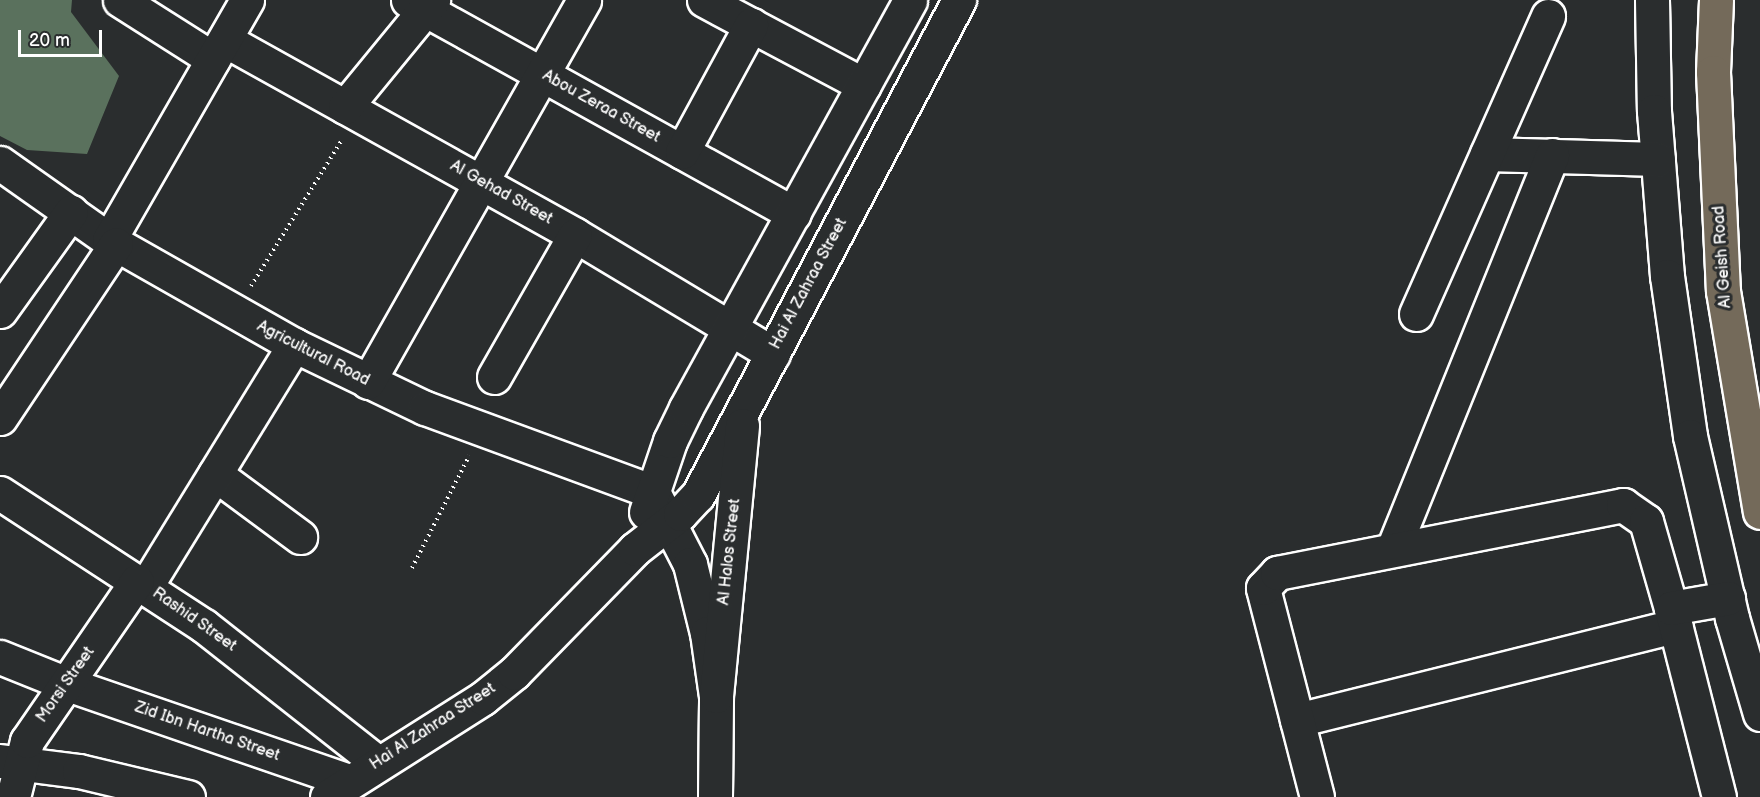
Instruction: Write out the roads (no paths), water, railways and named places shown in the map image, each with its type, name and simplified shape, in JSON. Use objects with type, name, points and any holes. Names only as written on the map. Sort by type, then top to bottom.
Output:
[{"type":"main road","name":"Al Geish Road","points":[[1716,0],[1713,72],[1723,291],[1760,512]]},
{"type":"street","name":"Al Gehad Street","points":[[120,0],[219,50],[352,110],[575,235],[773,354]]},
{"type":"street","points":[[0,417],[113,242],[247,0]]},
{"type":"street","points":[[368,382],[584,0]]},
{"type":"street","points":[[704,0],[864,85]]},
{"type":"street","name":"Hai Al Zahraa Street","points":[[635,549],[674,432],[910,0]]},
{"type":"street","name":"Hai Al Zahraa Street","points":[[338,789],[483,698],[514,673],[635,549],[671,522],[698,495],[959,0]]},
{"type":"street","points":[[1652,0],[1658,159],[1667,276],[1690,436],[1728,598],[1760,714]]},
{"type":"street","points":[[352,110],[422,3]]},
{"type":"street","name":"Abou Zeraa Street","points":[[422,3],[541,73],[794,214]]},
{"type":"street","points":[[1416,314],[1548,16]]},
{"type":"street","points":[[682,152],[751,25]]},
{"type":"street","points":[[1487,154],[1658,159]]},
{"type":"street","points":[[1393,549],[1552,155]]},
{"type":"street","name":"Agricultural Road","points":[[2,168],[113,242],[235,313],[368,382],[653,492]]},
{"type":"street","points":[[0,311],[10,282],[71,212]]},
{"type":"street","points":[[494,377],[575,235]]},
{"type":"street","name":"Morsi Street","points":[[13,797],[9,761],[27,741],[142,583],[215,474],[294,345]]},
{"type":"street","name":"Al Halos Street","points":[[715,797],[716,696],[744,409]]},
{"type":"street","points":[[215,474],[300,537]]},
{"type":"street","name":"Al Halos Street","points":[[653,492],[671,522],[685,553],[700,598],[716,696]]},
{"type":"street","name":"Rashid Street","points":[[0,493],[142,583],[263,670],[378,763]]},
{"type":"street","points":[[1317,797],[1263,588],[1265,584],[1277,573],[1623,505],[1646,521],[1719,797]]},
{"type":"street","points":[[635,549],[656,544],[685,553]]},
{"type":"street","points":[[1297,720],[1673,617],[1728,598]]},
{"type":"street","name":"Zid Ibn Hartha Street","points":[[0,657],[338,789]]},
{"type":"street","points":[[9,761],[79,771],[188,797]]}]
